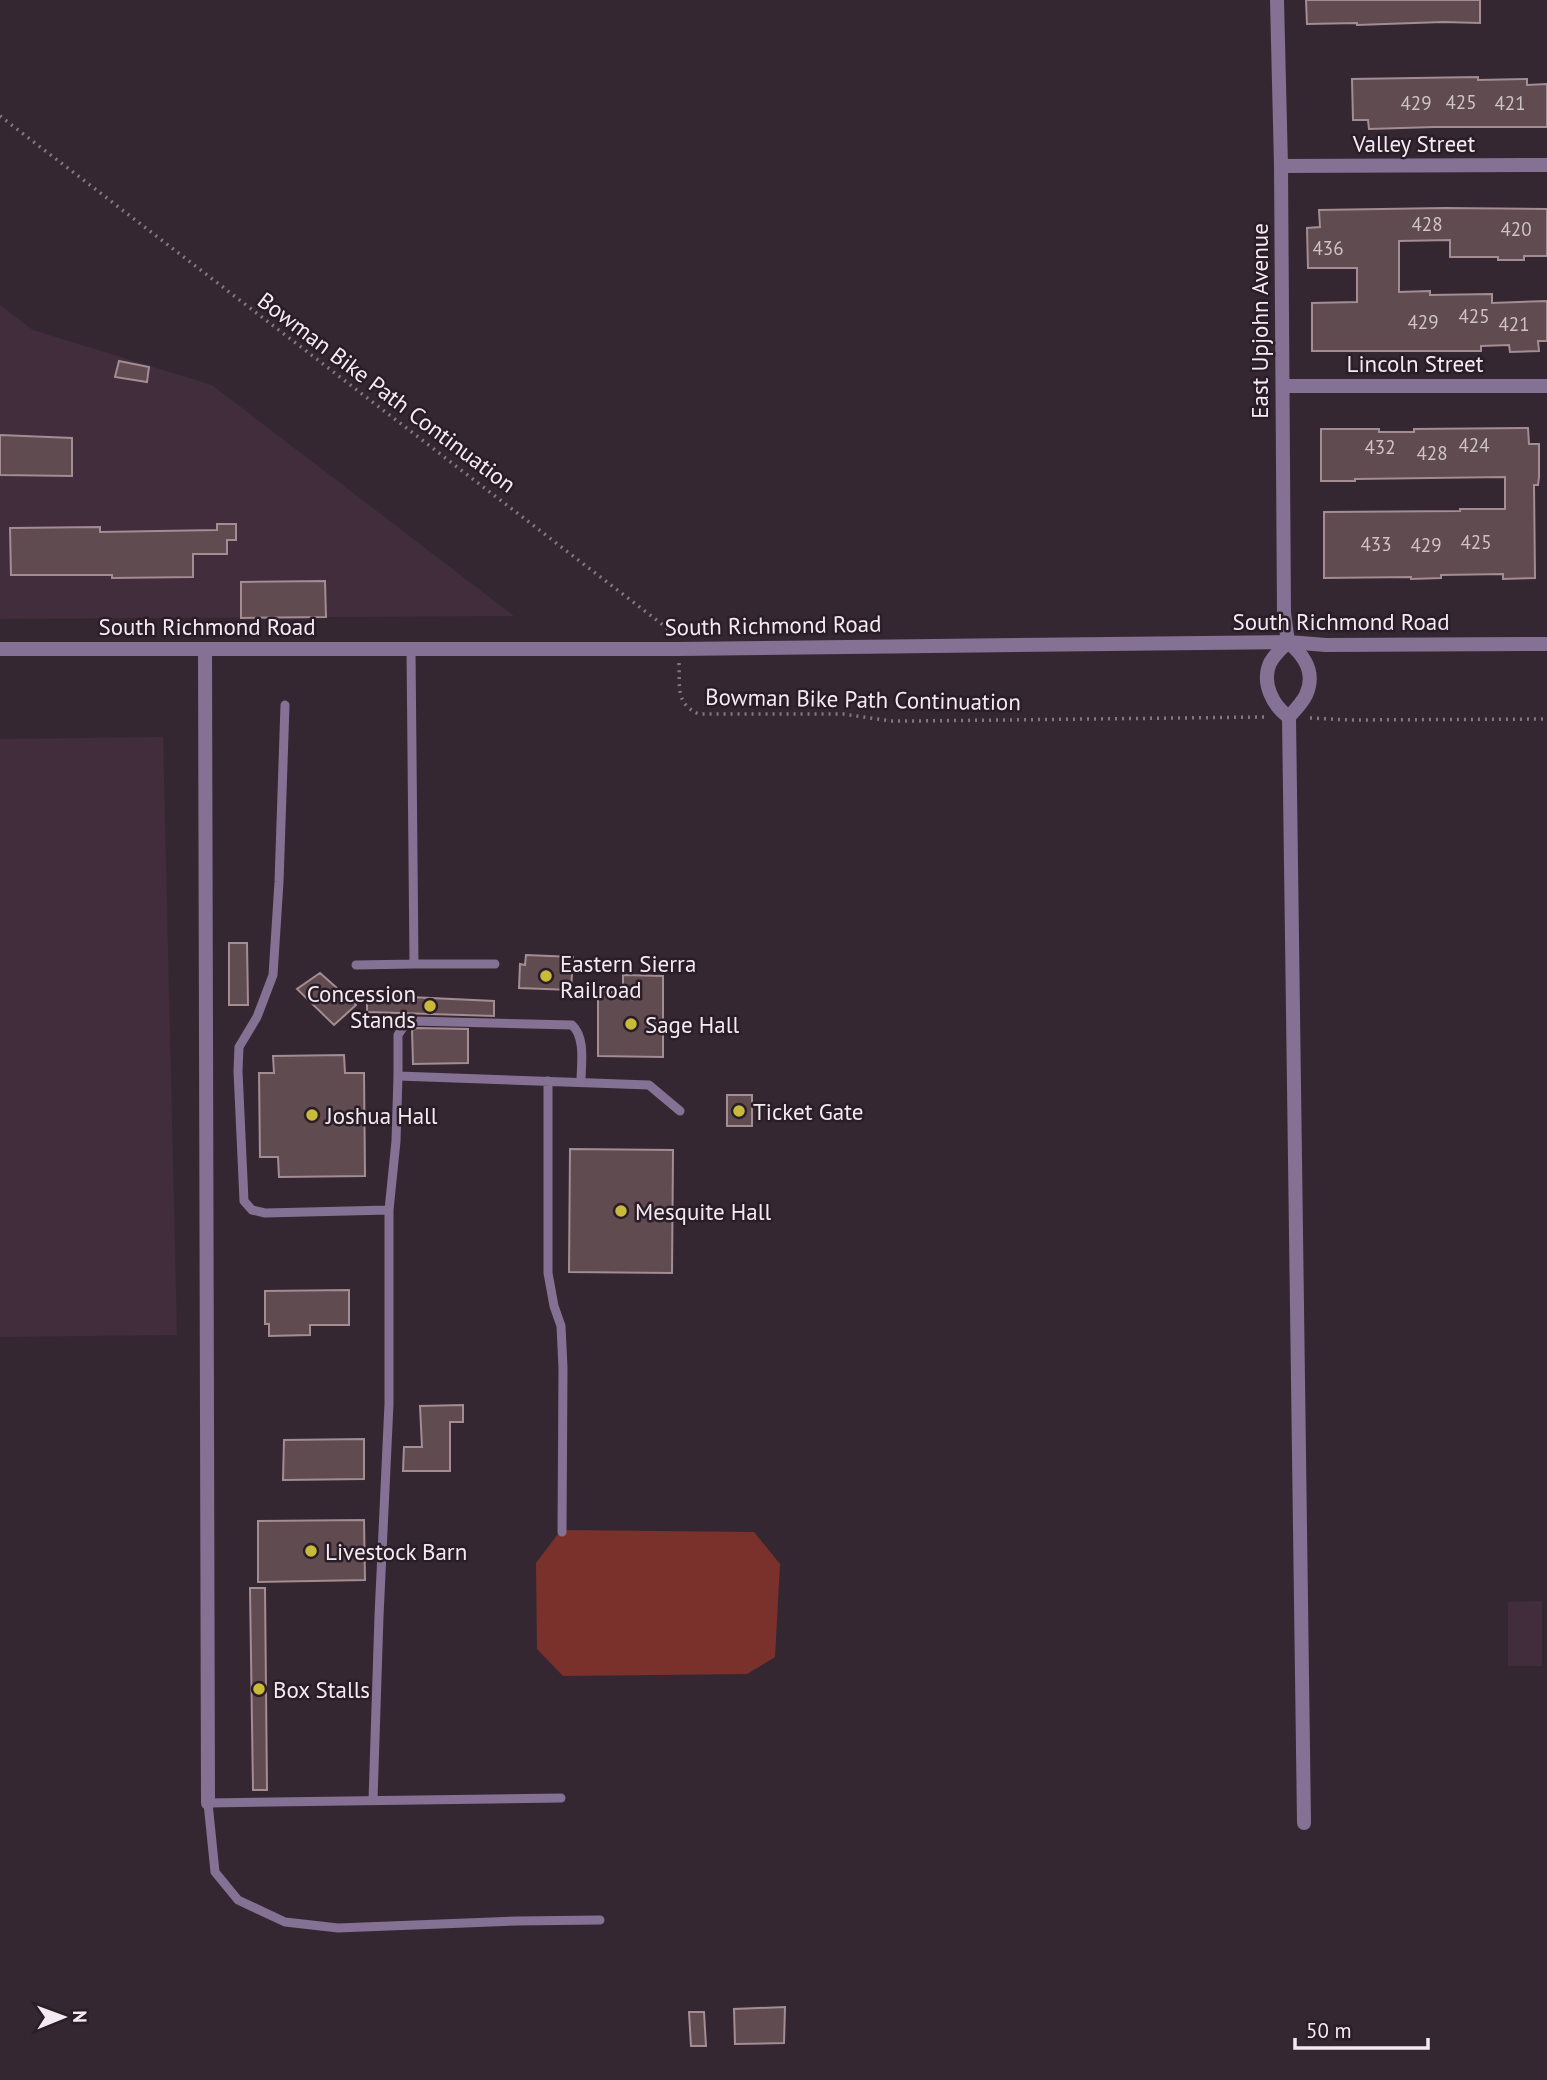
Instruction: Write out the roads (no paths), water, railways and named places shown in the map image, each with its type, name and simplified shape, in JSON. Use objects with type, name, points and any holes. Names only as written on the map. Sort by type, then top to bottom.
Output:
[{"type":"street","name":"East Upjohn Avenue","points":[[1277,0],[1281,166],[1284,616],[1288,642]]},
{"type":"street","name":"Valley Street","points":[[1281,166],[1547,165]]},
{"type":"street","name":"Lincoln Street","points":[[1283,386],[1547,386]]},
{"type":"street","name":"South Richmond Road","points":[[0,649],[678,649],[1288,642],[1326,645],[1547,644]]},
{"type":"street","points":[[1289,717],[1272,698],[1268,681],[1269,665],[1288,642],[1306,659],[1310,670],[1307,694],[1289,717],[1304,1824]]},
{"type":"street","points":[[205,649],[208,1802]]},
{"type":"lane","points":[[411,649],[414,964]]},
{"type":"lane","points":[[285,705],[273,975],[257,1017],[239,1047],[244,1202],[252,1209],[265,1213],[389,1210]]},
{"type":"lane","points":[[356,965],[495,964]]},
{"type":"lane","points":[[373,1800],[389,1404],[389,1210],[396,1141],[398,1035],[404,1026],[414,1021],[572,1025],[581,1042],[581,1083]]},
{"type":"lane","points":[[398,1076],[649,1085],[680,1111]]},
{"type":"lane","points":[[548,1081],[548,1273],[561,1326],[563,1368],[562,1532]]},
{"type":"lane","points":[[561,1798],[208,1802],[215,1872],[238,1900],[285,1922],[338,1928],[600,1920]]},
{"type":"place","name":"Eastern Sierra Railroad","points":[[546,976]]},
{"type":"place","name":"Concession Stands","points":[[430,1006]]},
{"type":"place","name":"Sage Hall","points":[[631,1024]]},
{"type":"place","name":"Ticket Gate","points":[[739,1111]]},
{"type":"place","name":"Joshua Hall","points":[[312,1115]]},
{"type":"place","name":"Mesquite Hall","points":[[621,1211]]},
{"type":"place","name":"Livestock Barn","points":[[311,1551]]},
{"type":"place","name":"Box Stalls","points":[[259,1689]]}]
